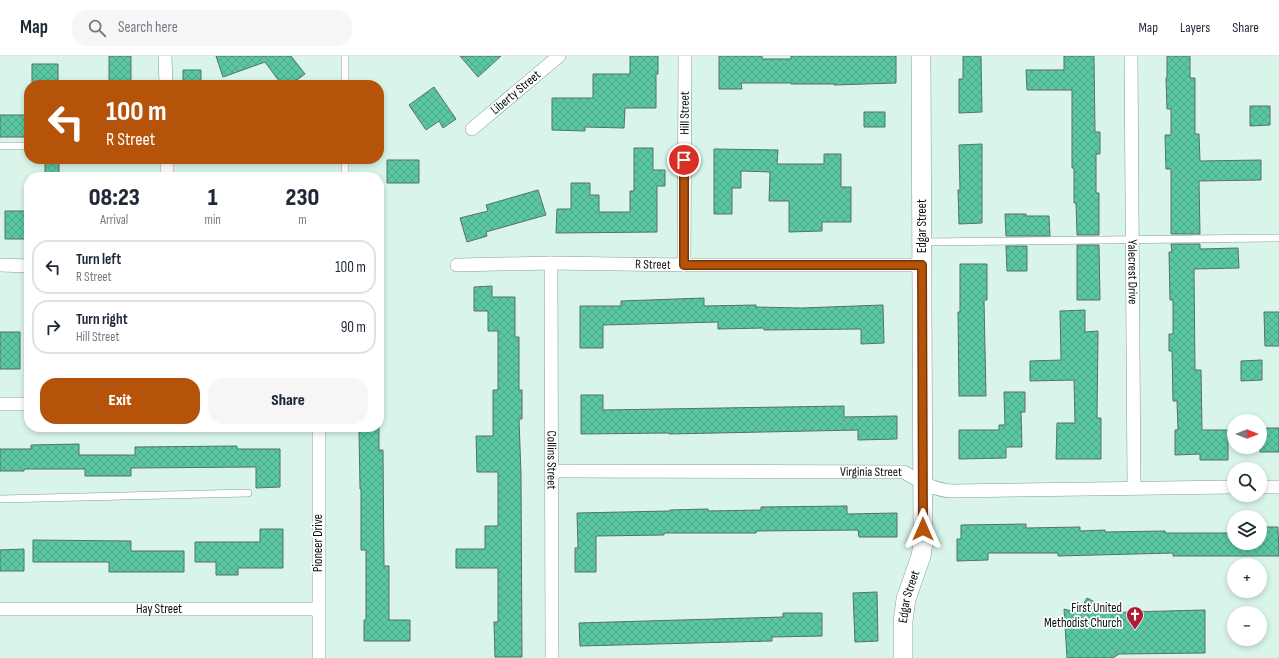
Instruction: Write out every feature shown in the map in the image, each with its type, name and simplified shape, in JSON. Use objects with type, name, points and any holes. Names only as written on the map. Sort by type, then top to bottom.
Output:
[{"type":"street","points":[[165,56],[166,80]]},
{"type":"street","name":"Liberty Street","points":[[472,129],[559,56]]},
{"type":"street","name":"Hill Street","points":[[684,265],[685,56]]},
{"type":"street","name":"Edgar Street","points":[[903,658],[903,621],[906,599],[921,556],[923,543],[921,56]]},
{"type":"street","name":"Yalecrest Drive","points":[[1131,56],[1134,488]]},
{"type":"street","name":"R Street","points":[[457,265],[551,263],[684,265],[922,265]]},
{"type":"street","name":"Collins Street","points":[[551,263],[552,658]]},
{"type":"street","points":[[0,266],[24,266]]},
{"type":"street","points":[[0,404],[24,404]]},
{"type":"street","name":"Pioneer Drive","points":[[319,432],[319,658]]},
{"type":"street","name":"Virginia Street","points":[[552,471],[904,472],[923,484],[945,491],[1227,487]]},
{"type":"street","points":[[1267,487],[1279,487]]},
{"type":"street","name":"Hay Street","points":[[0,609],[318,609]]},
{"type":"lane","points":[[345,56],[345,80]]},
{"type":"lane","points":[[0,146],[24,146]]},
{"type":"lane","points":[[922,242],[1279,238]]},
{"type":"lane","points":[[0,499],[248,493]]},
{"type":"building","points":[[109,56],[131,56],[131,80],[109,80]]},
{"type":"building","points":[[216,56],[291,56],[305,74],[297,80],[278,80],[265,62],[223,77]]},
{"type":"building","points":[[460,56],[501,56],[478,77]]},
{"type":"building","points":[[630,56],[658,56],[658,74],[656,74],[656,108],[625,108],[624,128],[585,127],[585,131],[552,130],[552,98],[593,98],[593,74],[630,74]]},
{"type":"building","points":[[719,56],[762,56],[762,59],[791,59],[791,56],[896,56],[896,83],[834,85],[741,83],[742,89],[719,89]]},
{"type":"building","points":[[963,56],[981,56],[982,112],[959,113],[959,79],[963,79]]},
{"type":"building","points":[[1064,56],[1094,56],[1095,132],[1100,132],[1100,154],[1096,154],[1096,193],[1099,193],[1099,235],[1077,235],[1076,203],[1074,203],[1074,168],[1072,168],[1072,90],[1027,90],[1026,70],[1064,70]]},
{"type":"building","points":[[1167,56],[1190,56],[1190,78],[1195,78],[1195,134],[1199,134],[1200,161],[1261,160],[1261,180],[1199,181],[1200,234],[1171,234],[1171,169],[1166,169],[1165,135],[1171,135],[1171,109],[1167,109]]},
{"type":"building","points":[[32,64],[58,64],[58,80],[32,80]]},
{"type":"building","points":[[183,70],[201,70],[201,80],[183,80]]},
{"type":"building","points":[[434,87],[456,119],[443,128],[439,121],[426,130],[409,105]]},
{"type":"building","points":[[1250,106],[1270,106],[1270,125],[1250,126]]},
{"type":"building","points":[[864,112],[885,112],[885,127],[864,127]]},
{"type":"building","points":[[0,115],[24,115],[24,137],[0,137]]},
{"type":"building","points":[[982,144],[982,223],[959,224],[959,145]]},
{"type":"building","points":[[634,148],[653,148],[653,170],[665,170],[665,186],[657,186],[657,232],[556,233],[557,209],[571,209],[571,183],[590,183],[590,195],[599,195],[599,212],[630,212],[630,191],[634,191]]},
{"type":"building","points":[[714,149],[778,150],[777,164],[824,164],[824,154],[841,154],[841,187],[851,187],[851,222],[822,222],[822,231],[789,232],[789,201],[769,201],[770,172],[741,171],[741,188],[732,188],[732,214],[714,214]]},
{"type":"building","points":[[387,160],[419,160],[419,183],[387,183]]},
{"type":"building","points":[[45,164],[59,164],[59,172],[45,172]]},
{"type":"building","points":[[538,190],[546,215],[486,232],[487,236],[467,242],[460,218],[488,211],[486,205]]},
{"type":"building","points":[[5,211],[24,211],[24,239],[5,239]]},
{"type":"building","points":[[1005,214],[1049,216],[1050,236],[1006,236]]},
{"type":"building","points":[[1171,244],[1200,244],[1200,249],[1238,248],[1239,268],[1194,269],[1195,370],[1201,370],[1202,430],[1227,430],[1228,460],[1200,460],[1200,454],[1175,455],[1175,430],[1178,430],[1177,401],[1173,401],[1172,351],[1169,351],[1169,334],[1173,334],[1173,300],[1170,300],[1169,252],[1172,252]]},
{"type":"building","points":[[1077,245],[1099,245],[1100,300],[1077,300]]},
{"type":"building","points":[[1006,246],[1027,246],[1027,271],[1007,271]]},
{"type":"building","points":[[960,264],[987,264],[987,300],[984,300],[986,396],[959,396],[958,312],[960,312]]},
{"type":"building","points":[[492,286],[492,297],[515,297],[515,337],[519,337],[519,390],[522,390],[522,419],[519,419],[521,475],[522,657],[495,657],[494,622],[498,622],[498,568],[456,568],[456,549],[485,549],[485,526],[498,526],[498,472],[477,472],[476,436],[493,436],[493,390],[498,390],[498,331],[488,331],[488,311],[474,311],[474,287]]},
{"type":"building","points":[[704,298],[704,306],[756,305],[756,307],[802,308],[883,305],[884,343],[861,344],[861,329],[718,329],[718,322],[603,325],[603,348],[580,348],[580,306],[621,306],[621,301]]},
{"type":"building","points":[[1085,310],[1085,332],[1098,331],[1097,418],[1101,418],[1101,459],[1056,459],[1057,423],[1075,423],[1074,380],[1030,381],[1030,361],[1061,360],[1060,311]]},
{"type":"building","points":[[1264,312],[1279,312],[1279,346],[1265,346]]},
{"type":"building","points":[[0,332],[20,332],[20,369],[0,369]]},
{"type":"building","points":[[1262,360],[1262,380],[1241,381],[1241,361]]},
{"type":"building","points":[[1004,392],[1025,392],[1025,412],[1021,412],[1022,447],[1006,447],[1006,458],[959,459],[959,430],[999,430],[999,425],[1005,425]]},
{"type":"building","points":[[581,395],[603,395],[603,410],[844,406],[844,417],[897,416],[897,439],[858,440],[858,430],[669,434],[581,434]]},
{"type":"building","points":[[1267,428],[1279,428],[1279,452],[1267,452]]},
{"type":"building","points":[[359,432],[379,432],[379,450],[383,450],[384,566],[389,566],[389,620],[410,620],[410,641],[364,641],[364,620],[366,620],[366,550],[361,550]]},
{"type":"building","points":[[79,444],[79,455],[135,455],[135,447],[237,446],[237,449],[280,449],[280,487],[256,488],[256,467],[131,468],[131,476],[85,476],[85,469],[24,469],[24,471],[0,471],[0,449],[31,449],[31,445]]},
{"type":"building","points":[[847,506],[847,514],[897,513],[897,537],[859,537],[858,530],[756,531],[756,533],[664,533],[664,535],[596,536],[596,572],[575,572],[575,548],[578,548],[577,513],[708,509],[708,511],[761,510],[761,507]]},
{"type":"building","points":[[1026,524],[1026,528],[1080,527],[1080,531],[1105,530],[1105,532],[1165,531],[1165,533],[1227,533],[1227,550],[1267,550],[1267,527],[1278,527],[1279,556],[1173,556],[1173,553],[1058,556],[1058,553],[988,553],[988,560],[957,561],[957,539],[961,539],[961,525]]},
{"type":"building","points":[[260,529],[283,529],[283,568],[238,568],[238,575],[216,575],[216,562],[195,562],[195,542],[260,542]]},
{"type":"building","points":[[33,540],[131,541],[131,551],[184,551],[184,572],[109,572],[109,562],[33,562]]},
{"type":"building","points":[[24,549],[24,571],[0,571],[0,550]]},
{"type":"building","points":[[877,592],[878,641],[855,642],[853,593]]},
{"type":"building","name":"First United Methodist Church","points":[[1087,598],[1117,613],[1205,610],[1205,653],[1119,654],[1113,658],[1067,658],[1064,609],[1078,613]]},
{"type":"building","points":[[783,613],[822,613],[822,636],[772,637],[772,641],[580,646],[579,623],[783,617]]},
{"type":"place","name":"First United Methodist Church","points":[[1135,630]]},
{"type":"route","points":[[684,160],[684,265],[922,265],[923,529]]}]
